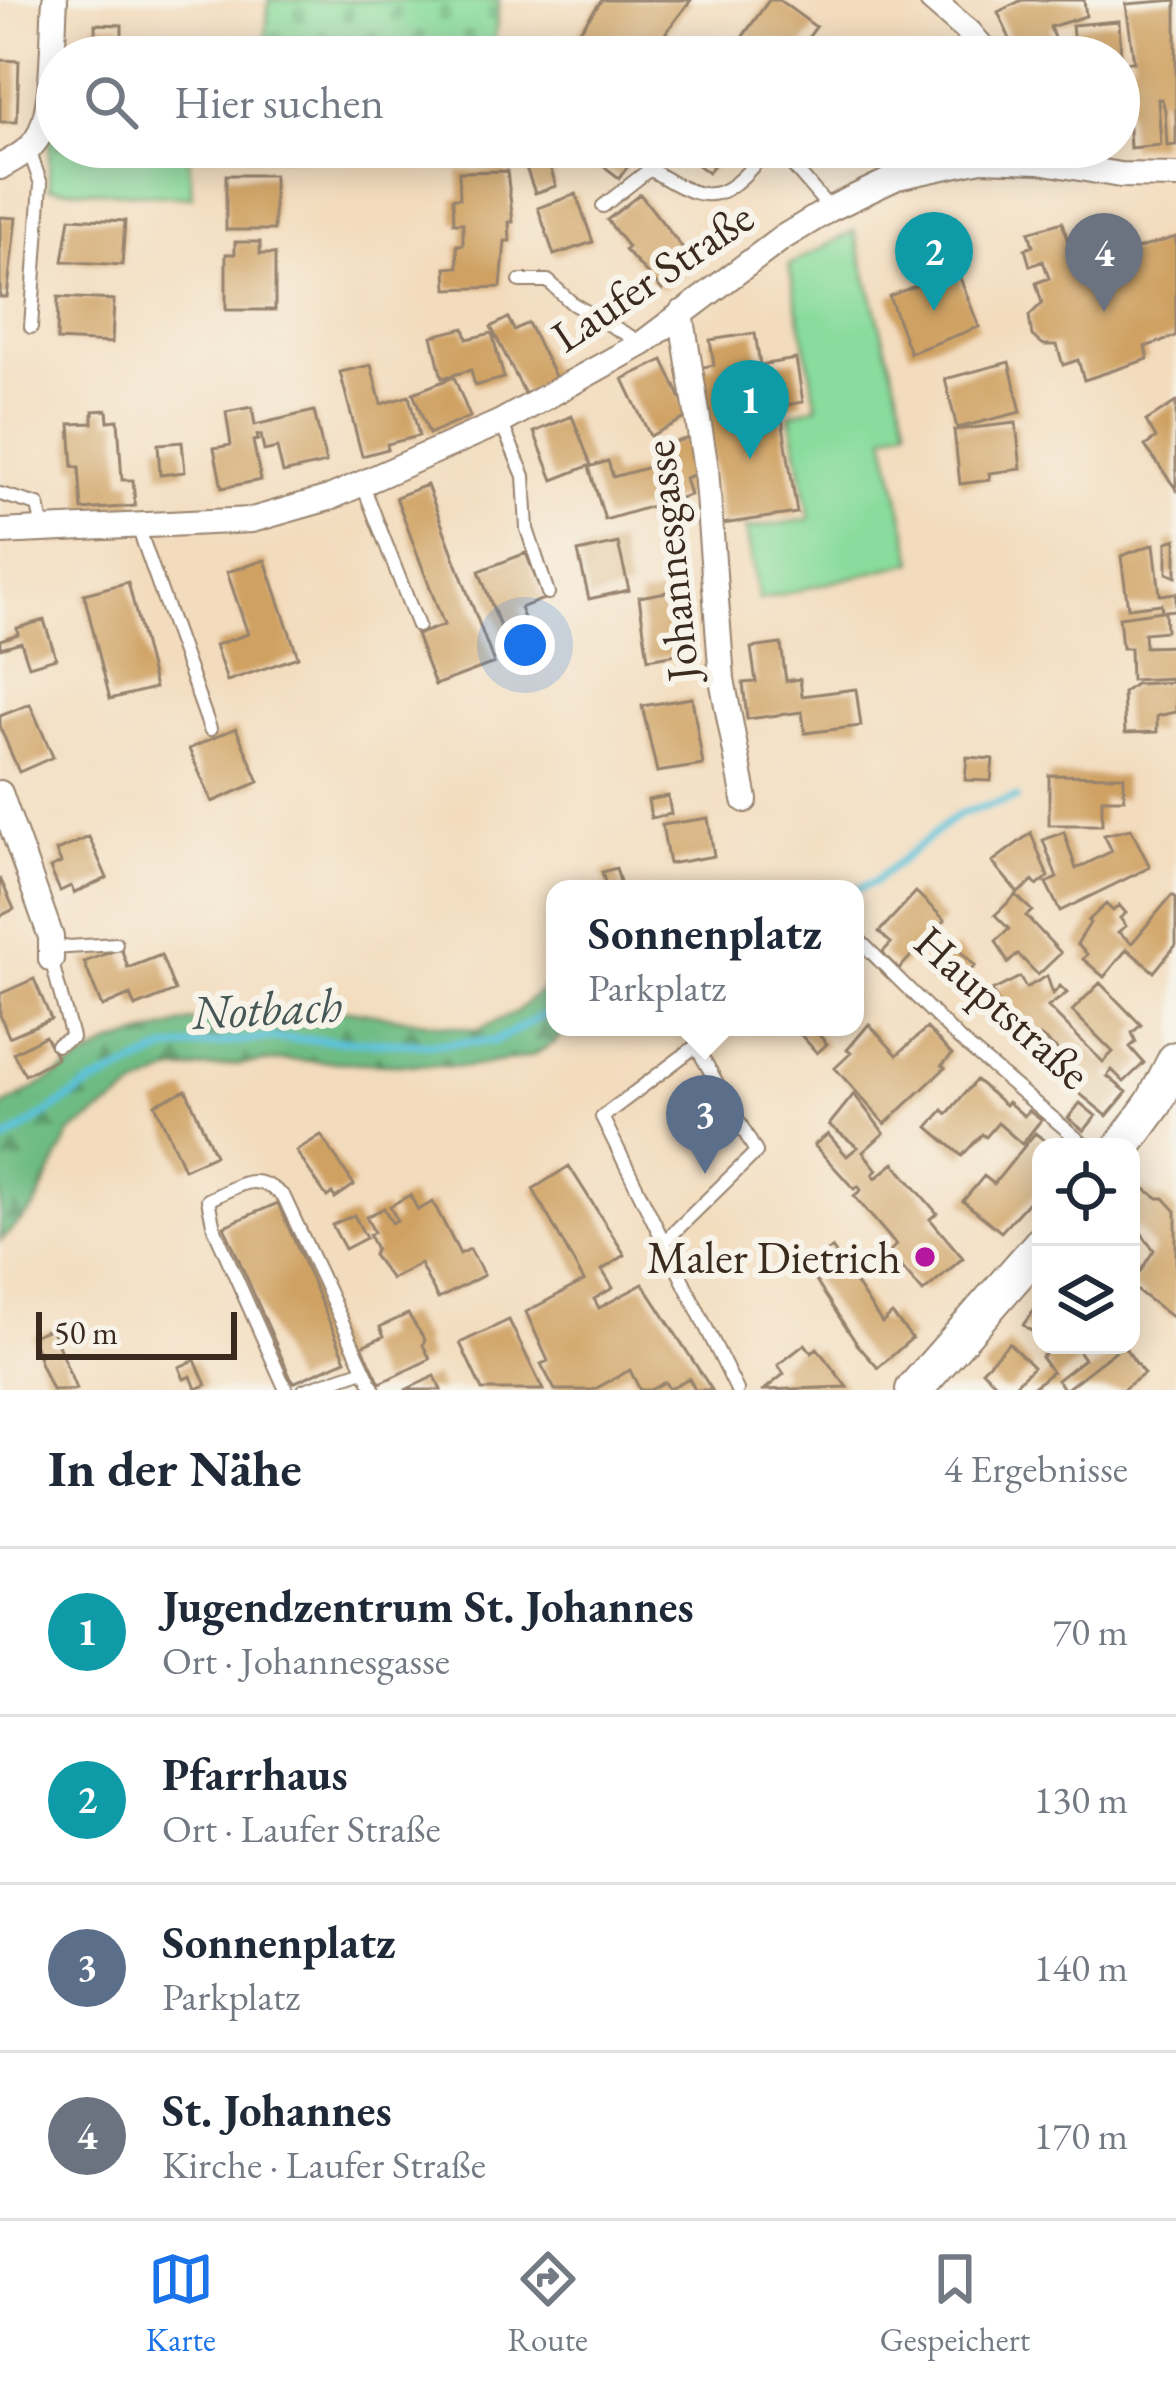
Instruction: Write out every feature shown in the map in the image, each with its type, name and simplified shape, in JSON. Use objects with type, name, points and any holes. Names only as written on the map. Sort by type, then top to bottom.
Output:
[{"type":"street","points":[[52,36],[55,0]]},
{"type":"street","points":[[932,0],[972,36]]},
{"type":"street","points":[[0,167],[36,139]]},
{"type":"street","name":"Laufer Straße","points":[[0,532],[253,520],[329,498],[501,422],[643,344],[782,238],[830,209],[928,168]]},
{"type":"street","name":"Laufer Straße","points":[[1093,168],[1120,175],[1176,176]]},
{"type":"street","name":"Johannesgasse","points":[[681,313],[706,469],[722,679],[745,800]]},
{"type":"street","points":[[0,793],[52,953]]},
{"type":"street","name":"Hauptstraße","points":[[1129,1138],[1176,1060]]},
{"type":"street","points":[[914,1390],[1040,1246]]},
{"type":"lane","points":[[28,149],[41,184],[31,327]]},
{"type":"lane","points":[[603,206],[650,169],[681,189],[706,195],[733,190],[754,168]]},
{"type":"lane","points":[[793,168],[830,209]]},
{"type":"lane","points":[[520,281],[548,281],[573,304],[643,344]]},
{"type":"lane","points":[[501,422],[524,476],[527,529],[548,592]]},
{"type":"lane","points":[[362,483],[418,626]]},
{"type":"lane","points":[[0,494],[38,505],[43,529]]},
{"type":"lane","points":[[138,527],[210,729]]},
{"type":"lane","points":[[57,1045],[72,1036],[52,953],[116,944]]},
{"type":"lane","name":"Hauptstraße","points":[[864,946],[960,1040],[1077,1138]]},
{"type":"lane","points":[[662,1244],[756,1152],[696,1046],[602,1117],[662,1244],[737,1390]]},
{"type":"lane","points":[[286,1390],[214,1228],[208,1200],[254,1180],[268,1183],[284,1197],[374,1390]]},
{"type":"lane","points":[[304,1390],[364,1370]]},
{"type":"green space","points":[[269,0],[499,0],[495,36],[266,36]]},
{"type":"green space","points":[[49,168],[190,168],[192,197],[49,188]]},
{"type":"green space","points":[[854,231],[908,426],[885,436],[914,562],[759,600],[746,529],[810,519],[790,414],[817,406],[789,265]]},
{"type":"green space","points":[[546,987],[546,1036],[560,1036],[531,1056],[468,1067],[284,1060],[174,1071],[139,1087],[70,1133],[35,1207],[0,1241],[0,1108],[112,1044],[191,1021],[349,1010],[477,1030],[516,1012]]},
{"type":"building","points":[[602,0],[691,0],[663,36],[575,36]]},
{"type":"building","points":[[769,0],[779,0],[816,27],[809,36],[743,36]]},
{"type":"building","points":[[1022,0],[1084,0],[1086,16],[1050,27],[1053,36],[1009,36],[998,12]]},
{"type":"building","points":[[1176,0],[1176,145],[1167,146],[1165,110],[1158,99],[1161,145],[1140,147],[1140,36],[1130,36],[1126,4]]},
{"type":"building","points":[[1119,21],[1120,36],[1073,36],[1072,25]]},
{"type":"building","points":[[95,24],[122,25],[122,36],[95,36]]},
{"type":"building","points":[[0,60],[19,61],[17,122],[0,122]]},
{"type":"building","points":[[526,168],[551,168],[556,186],[535,193]]},
{"type":"building","points":[[606,168],[627,168],[619,178]]},
{"type":"building","points":[[507,171],[513,222],[509,222],[510,241],[505,241],[501,287],[447,289],[446,268],[458,267],[457,245],[463,245],[463,223],[454,223],[459,172]]},
{"type":"building","points":[[226,175],[274,175],[274,230],[226,230]]},
{"type":"building","points":[[576,194],[593,242],[554,255],[538,208]]},
{"type":"building","points":[[640,194],[696,265],[662,290],[625,250],[628,247],[607,220]]},
{"type":"building","points":[[0,217],[16,218],[7,297],[0,297]]},
{"type":"building","points":[[70,218],[125,221],[122,265],[63,261]]},
{"type":"building","points":[[1062,222],[1071,252],[1111,238],[1117,255],[1176,237],[1176,336],[1145,347],[1148,359],[1084,380],[1078,360],[1063,365],[1057,345],[1044,345],[1032,336],[1029,316],[1042,303],[1036,283],[1049,278],[1043,261],[1030,266],[1025,249],[1033,246],[1029,232]]},
{"type":"building","points":[[235,242],[260,242],[260,254],[275,254],[275,310],[226,310],[226,254],[235,254]]},
{"type":"building","points":[[957,270],[979,327],[910,353],[889,296]]},
{"type":"building","points":[[58,297],[114,300],[112,343],[57,340]]},
{"type":"building","points":[[508,318],[514,330],[528,323],[556,378],[525,394],[491,327]]},
{"type":"building","points":[[464,328],[467,339],[492,333],[504,378],[475,386],[471,370],[442,378],[432,336]]},
{"type":"building","points":[[755,333],[760,365],[796,359],[803,402],[780,406],[797,513],[722,524],[698,368],[714,365],[710,340]]},
{"type":"building","points":[[663,360],[689,416],[650,436],[623,379]]},
{"type":"building","points":[[1009,362],[1021,412],[957,428],[945,379]]},
{"type":"building","points":[[371,365],[381,404],[409,396],[419,436],[362,456],[340,372]]},
{"type":"building","points":[[454,377],[470,417],[429,434],[413,393]]},
{"type":"building","points":[[1176,402],[1176,489],[1145,446],[1156,438],[1146,421]]},
{"type":"building","points":[[252,407],[255,425],[314,411],[326,463],[283,473],[277,448],[264,451],[261,435],[257,435],[258,440],[253,441],[261,480],[222,488],[214,448],[231,445],[226,412]]},
{"type":"building","points":[[107,410],[108,421],[118,420],[122,480],[133,480],[135,506],[82,510],[70,424],[93,423],[93,411]]},
{"type":"building","points":[[572,416],[591,465],[553,480],[534,432]]},
{"type":"building","points":[[1016,423],[1021,469],[989,473],[990,480],[960,484],[954,430]]},
{"type":"building","points":[[689,438],[699,473],[685,478],[690,495],[605,520],[589,467],[608,461],[613,477],[661,464],[656,447]]},
{"type":"building","points":[[182,442],[185,472],[160,475],[158,444]]},
{"type":"building","points":[[427,485],[494,663],[435,685],[416,635],[444,625],[396,497]]},
{"type":"building","points":[[1176,539],[1176,577],[1167,573],[1167,542]]},
{"type":"building","points":[[618,543],[629,590],[589,599],[578,552]]},
{"type":"building","points":[[1154,544],[1160,595],[1176,593],[1176,610],[1165,611],[1166,631],[1144,633],[1145,647],[1176,646],[1176,678],[1131,680],[1130,648],[1122,648],[1119,617],[1162,611],[1161,604],[1128,608],[1121,556]]},
{"type":"building","points":[[526,553],[544,599],[520,608],[531,636],[507,645],[479,571]]},
{"type":"building","points":[[265,560],[298,657],[227,681],[215,645],[248,634],[227,572]]},
{"type":"building","points":[[128,582],[155,688],[110,699],[84,594]]},
{"type":"building","points":[[684,589],[694,651],[648,659],[639,597]]},
{"type":"building","points":[[44,620],[56,658],[29,666],[21,642],[0,648],[0,640],[18,634],[17,628]]},
{"type":"building","points":[[781,644],[786,681],[800,679],[802,696],[856,689],[861,726],[805,733],[802,712],[747,719],[743,683],[756,682],[751,648]]},
{"type":"building","points":[[1176,682],[1176,712],[1157,716],[1157,732],[1125,733],[1123,693],[1135,684]]},
{"type":"building","points":[[692,698],[703,765],[657,772],[642,706]]},
{"type":"building","points":[[30,704],[53,757],[19,772],[0,716]]},
{"type":"building","points":[[236,728],[259,782],[212,802],[189,749]]},
{"type":"building","points":[[967,757],[993,759],[991,781],[965,780]]},
{"type":"building","points":[[1049,775],[1124,776],[1124,799],[1102,799],[1102,825],[1049,825]]},
{"type":"building","points":[[668,796],[671,814],[651,818],[648,800]]},
{"type":"building","points":[[708,818],[714,856],[669,864],[662,825]]},
{"type":"building","points":[[1131,829],[1150,867],[1060,911],[1046,883],[1057,878],[1043,840],[1064,832],[1076,869],[1112,851],[1104,835]]},
{"type":"building","points":[[1031,833],[1048,877],[1018,893],[992,862]]},
{"type":"building","points":[[89,837],[107,878],[74,893],[71,886],[60,891],[50,868],[61,863],[56,851]]},
{"type":"building","points":[[616,868],[619,880],[604,880],[602,872]]},
{"type":"building","points":[[0,878],[14,909],[0,916]]},
{"type":"building","points":[[916,892],[945,920],[899,969],[882,953],[891,943],[879,932]]},
{"type":"building","points":[[1016,895],[1032,911],[1026,916],[1061,953],[1038,975],[1018,954],[1008,963],[996,941],[1009,929],[995,915]]},
{"type":"building","points":[[1172,895],[1176,898],[1176,945],[1154,972],[1127,949],[1104,977],[1083,959],[1087,954],[1077,944],[1088,921],[1106,904],[1113,911],[1119,905],[1126,913],[1120,918],[1126,926],[1118,932],[1132,943]]},
{"type":"building","points":[[956,947],[975,966],[950,991],[931,972]]},
{"type":"building","points":[[121,948],[128,968],[161,955],[175,991],[135,1007],[130,995],[102,1007],[84,962]]},
{"type":"building","points":[[1047,976],[1053,994],[1060,986],[1067,993],[1048,1007],[1103,1062],[1113,1052],[1072,1011],[1100,983],[1141,1025],[1132,1033],[1136,1042],[1130,1047],[1144,1063],[1124,1082],[1112,1070],[1107,1076],[1127,1092],[1107,1116],[1046,1066],[1059,1051],[1040,1036],[1030,1048],[1010,1029],[992,991],[1020,977],[1026,988]]},
{"type":"building","points":[[34,979],[51,1019],[9,1037],[0,1015],[0,994]]},
{"type":"building","points":[[869,1024],[897,1055],[927,1028],[952,1055],[942,1065],[945,1068],[885,1124],[835,1068],[851,1053],[847,1050],[859,1036],[864,1036]]},
{"type":"building","points":[[45,1036],[57,1058],[25,1075],[13,1053]]},
{"type":"building","points":[[802,1036],[820,1036],[827,1044],[817,1053]]},
{"type":"building","points":[[976,1080],[1005,1105],[1008,1102],[1024,1116],[1029,1111],[1041,1120],[1022,1144],[998,1123],[962,1156],[928,1127],[943,1110],[947,1114]]},
{"type":"building","points":[[186,1090],[215,1155],[184,1169],[155,1104]]},
{"type":"building","points":[[854,1094],[884,1133],[863,1152],[877,1170],[873,1174],[876,1178],[894,1163],[937,1213],[930,1219],[963,1258],[923,1292],[889,1252],[896,1245],[854,1196],[861,1190],[854,1189],[814,1145],[828,1134],[847,1156],[858,1147],[829,1125]]},
{"type":"building","points":[[1080,1103],[1096,1116],[1084,1131],[1068,1118]]},
{"type":"building","points":[[1035,1133],[1041,1138],[1032,1138],[1032,1198],[1001,1232],[963,1201],[984,1176],[994,1184]]},
{"type":"building","points":[[321,1135],[354,1185],[335,1198],[332,1193],[327,1197],[296,1151]]},
{"type":"building","points":[[569,1166],[625,1255],[602,1270],[613,1288],[594,1299],[599,1308],[643,1284],[712,1390],[695,1390],[689,1378],[669,1389],[665,1382],[640,1390],[630,1370],[593,1390],[555,1390],[541,1364],[548,1361],[526,1312],[584,1281],[533,1189]]},
{"type":"building","points":[[1140,1185],[1164,1198],[1176,1211],[1176,1311],[1172,1317],[1140,1293],[1140,1272],[1154,1250],[1140,1231]]},
{"type":"building","points":[[410,1195],[418,1210],[433,1202],[460,1254],[470,1249],[484,1275],[438,1299],[420,1264],[391,1279],[373,1255],[376,1249],[369,1235],[374,1232],[366,1217],[384,1208],[392,1223],[397,1220],[390,1206]]},
{"type":"building","points":[[278,1203],[346,1360],[293,1383],[224,1226]]},
{"type":"building","points":[[354,1215],[366,1238],[345,1249],[332,1225]]},
{"type":"building","points":[[832,1248],[882,1323],[892,1314],[912,1338],[878,1368],[806,1266]]},
{"type":"building","points":[[408,1314],[425,1340],[430,1359],[380,1383],[362,1346],[384,1336],[380,1327]]},
{"type":"building","points":[[509,1320],[543,1390],[482,1390],[460,1343]]},
{"type":"building","points":[[51,1328],[76,1389],[52,1390],[40,1362],[32,1336]]},
{"type":"building","points":[[1009,1343],[1033,1367],[1010,1390],[1002,1390],[982,1370]]},
{"type":"building","points":[[805,1344],[812,1353],[817,1348],[847,1387],[764,1390],[784,1374],[778,1365]]},
{"type":"building","points":[[1080,1354],[1084,1359],[1057,1380],[1065,1390],[1030,1390],[1052,1372],[1041,1357]]},
{"type":"building","points":[[1111,1354],[1130,1354],[1144,1374],[1122,1390],[1065,1390]]},
{"type":"building","points":[[195,1360],[206,1385],[196,1389],[191,1376],[184,1379],[179,1367]]},
{"type":"building","points":[[435,1376],[441,1390],[405,1390]]},
{"type":"waterway","name":"Notbach","points":[[864,886],[959,814],[1016,798]]},
{"type":"waterway","name":"Notbach","points":[[0,1144],[85,1088],[169,1049],[268,1038],[432,1044],[495,1041],[546,1014]]},
{"type":"place","name":"Pfarrhaus","points":[[934,311]]},
{"type":"place","name":"St. Johannes","points":[[1104,312]]},
{"type":"place","name":"Jugendzentrum St. Johannes","points":[[750,459]]},
{"type":"place","name":"Sonnenplatz","points":[[705,1174]]},
{"type":"place","name":"Maler Dietrich","points":[[925,1257]]}]
